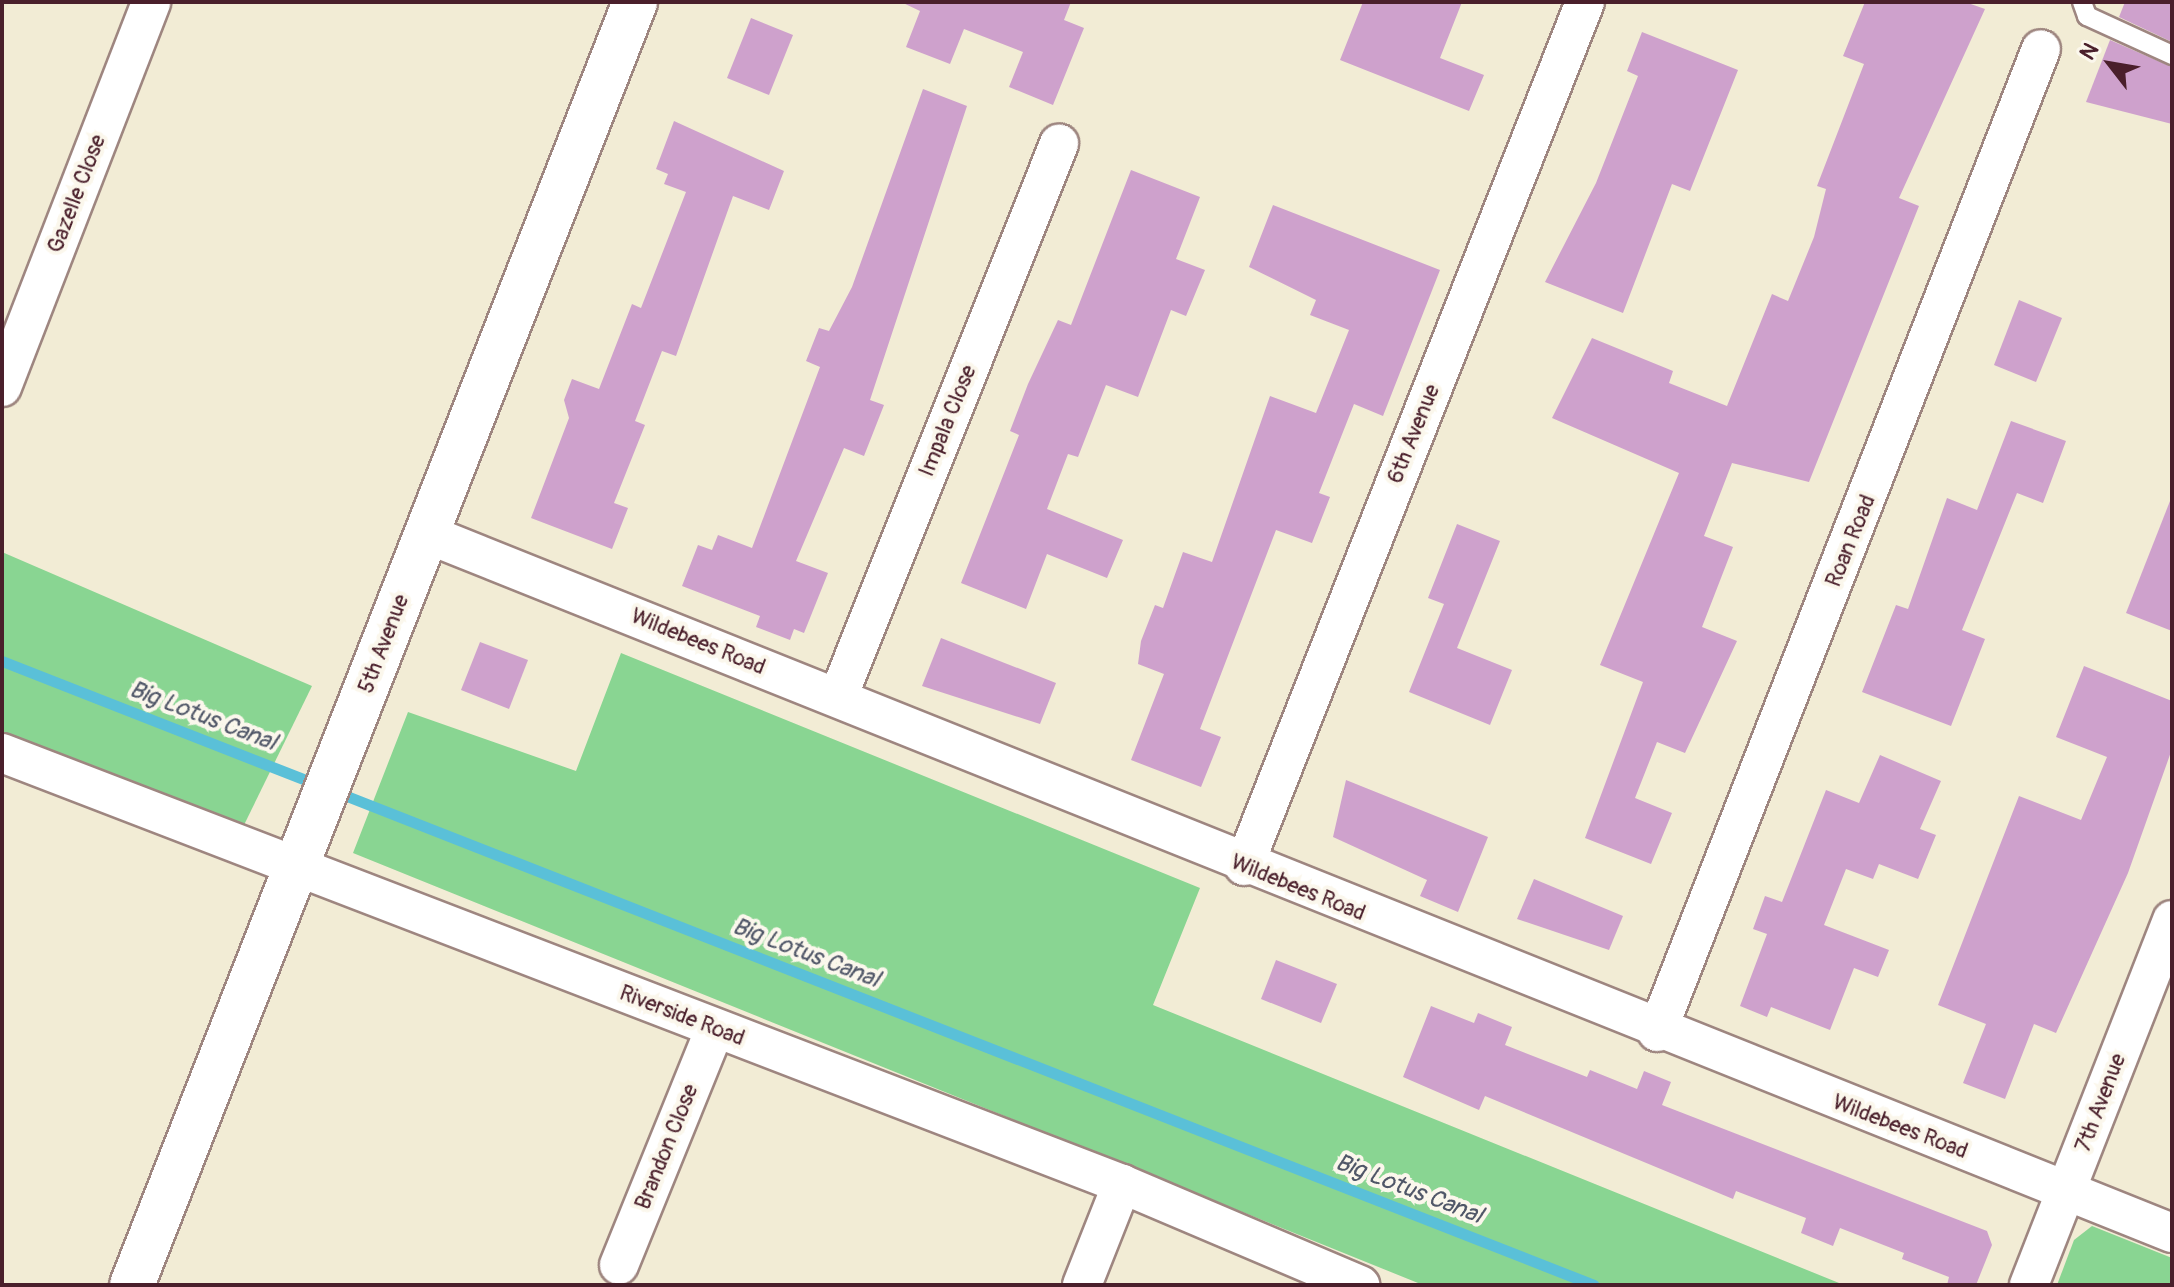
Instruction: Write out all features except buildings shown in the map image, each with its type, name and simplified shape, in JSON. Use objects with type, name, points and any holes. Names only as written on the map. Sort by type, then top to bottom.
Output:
[{"type":"main road","name":"5th Avenue","points":[[132,1285],[635,2]]},
{"type":"street","name":"Gazelle Close","points":[[2,387],[151,2]]},
{"type":"street","name":"6th Avenue","points":[[1244,866],[1585,2]]},
{"type":"street","name":"Roan Road","points":[[1657,1032],[2041,49]]},
{"type":"street","name":"Impala Close","points":[[838,697],[1059,144]]},
{"type":"street","name":"Wildebees Road","points":[[427,534],[838,697],[1244,866],[1657,1032],[2172,1233]]},
{"type":"street","name":"Riverside Road","points":[[2,753],[1122,1184],[1360,1285]]},
{"type":"street","name":"7th Avenue","points":[[2029,1285],[2172,920]]},
{"type":"street","name":"Brandon Close","points":[[619,1265],[715,1029]]},
{"type":"street","points":[[1082,1285],[1122,1184]]},
{"type":"lane","points":[[2082,2],[2087,16],[2172,55]]},
{"type":"green space","points":[[2,552],[312,686],[243,827],[2,732]]},
{"type":"green space","points":[[621,653],[1200,888],[1153,1005],[1844,1285],[1423,1285],[353,853],[408,712],[576,771]]},
{"type":"green space","points":[[2092,1226],[2172,1258],[2172,1285],[2057,1285],[2074,1240]]},
{"type":"waterway","name":"Big Lotus Canal","points":[[2,661],[318,785]]},
{"type":"waterway","name":"Big Lotus Canal","points":[[334,791],[1594,1285]]}]
